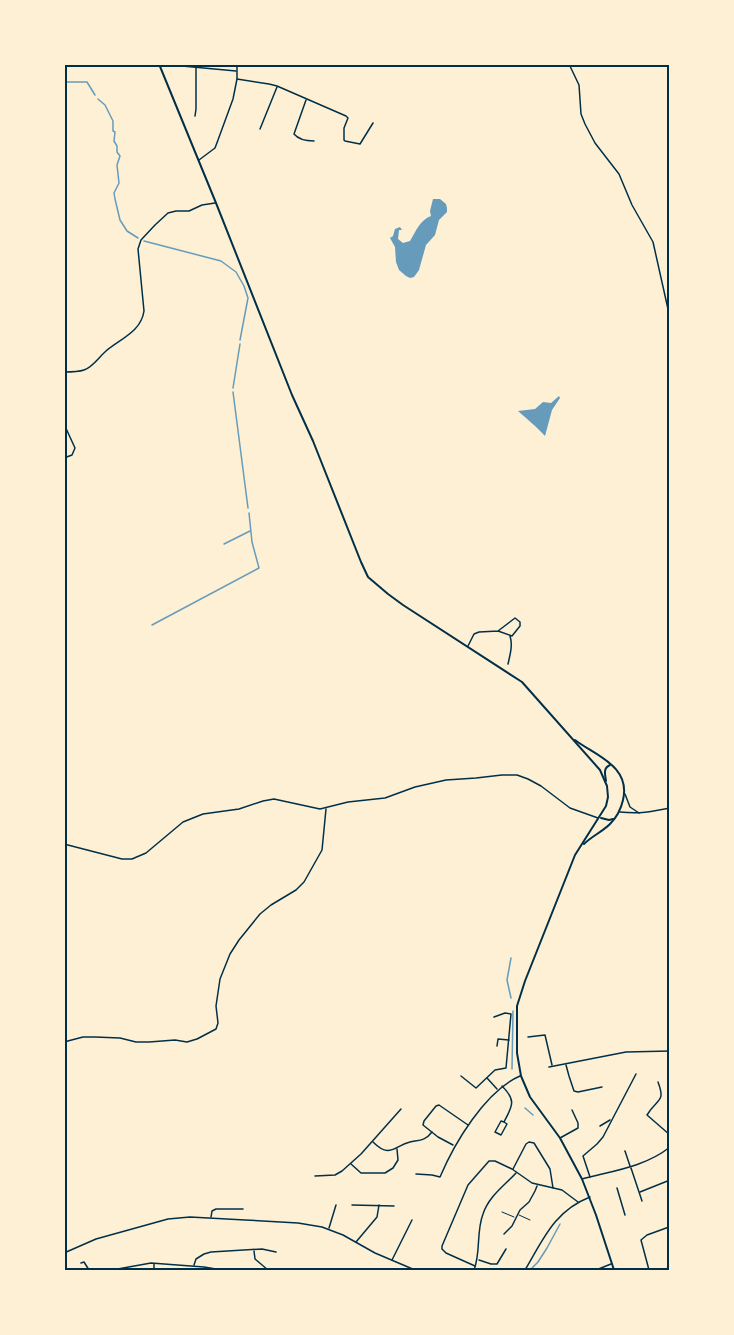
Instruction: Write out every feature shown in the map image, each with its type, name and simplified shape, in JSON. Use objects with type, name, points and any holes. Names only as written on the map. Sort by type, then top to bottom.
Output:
[{"type":"main road","points":[[159,64],[368,577],[403,605],[522,682],[600,770],[606,784]]},
{"type":"main road","points":[[570,736],[613,766],[623,781],[624,790],[622,803],[615,818],[580,848]]},
{"type":"main road","points":[[613,766],[608,767],[605,771],[608,797],[606,806],[575,855],[519,998],[517,1039],[518,1066],[521,1076],[530,1097],[560,1138],[582,1179],[614,1270]]},
{"type":"main road","points":[[602,814],[609,820]]},
{"type":"main road","points":[[600,818],[609,820],[615,818]]},
{"type":"street","points":[[198,160],[215,148],[237,79],[237,64]]},
{"type":"street","points":[[568,64],[579,85],[581,114],[585,124],[595,143],[619,174],[632,205],[653,242],[669,318]]},
{"type":"street","points":[[182,66],[237,71]]},
{"type":"street","points":[[195,116],[196,67]]},
{"type":"street","points":[[237,79],[277,86],[347,117],[343,134],[345,141],[360,144],[373,123]]},
{"type":"street","points":[[260,129],[277,86]]},
{"type":"street","points":[[307,99],[294,134],[302,140],[314,141]]},
{"type":"street","points":[[64,372],[87,369],[107,350],[135,330],[143,318],[138,249],[141,240],[168,213],[189,211],[202,205],[216,203]]},
{"type":"street","points":[[64,424],[75,448],[72,455],[64,458]]},
{"type":"street","points":[[498,631],[515,618],[520,622],[520,626],[510,636]]},
{"type":"street","points":[[467,646],[474,634],[479,632],[498,631],[510,636],[512,641],[508,664]]},
{"type":"street","points":[[64,844],[122,859],[132,859],[146,853],[183,822],[203,814],[239,809],[274,799],[326,808],[348,802],[385,798],[415,787],[446,780],[510,775],[528,779],[541,786],[561,803],[600,818]]},
{"type":"street","points":[[624,790],[630,807],[636,812],[644,813]]},
{"type":"street","points":[[64,1042],[82,1037],[95,1037],[120,1038],[136,1042],[175,1040],[191,1042],[216,1029],[218,1026],[216,1006],[220,979],[230,954],[260,914],[304,882],[322,850],[326,808]]},
{"type":"street","points":[[619,812],[632,814],[669,808]]},
{"type":"street","points":[[592,816],[602,814]]},
{"type":"street","points":[[461,1076],[476,1088],[495,1070],[506,1068],[511,1014],[505,1013],[494,1017]]},
{"type":"street","points":[[535,1031],[536,1035]]},
{"type":"street","points":[[528,1037],[545,1035],[551,1067],[627,1052],[669,1051]]},
{"type":"street","points":[[497,1046],[498,1039],[509,1040]]},
{"type":"street","points":[[566,1064],[574,1091],[600,1087],[600,1093]]},
{"type":"street","points":[[590,1177],[584,1156],[600,1141],[636,1074]]},
{"type":"street","points":[[416,1174],[440,1177],[454,1146],[468,1126],[502,1086],[521,1076]]},
{"type":"street","points":[[487,1078],[498,1090]]},
{"type":"street","points":[[644,1119],[661,1097],[662,1092],[658,1083],[654,1086]]},
{"type":"street","points":[[502,1086],[509,1092],[512,1104],[504,1122],[501,1121],[495,1132],[501,1135],[507,1125],[504,1122]]},
{"type":"street","points":[[454,1146],[423,1125],[424,1121],[439,1105],[468,1126]]},
{"type":"street","points":[[315,1176],[339,1174],[401,1109]]},
{"type":"street","points":[[560,1138],[578,1128],[572,1110]]},
{"type":"street","points":[[646,1115],[669,1136]]},
{"type":"street","points":[[600,1126],[611,1119]]},
{"type":"street","points":[[372,1141],[380,1148],[391,1151],[423,1140],[432,1132]]},
{"type":"street","points":[[512,1169],[526,1144],[534,1143],[550,1169],[553,1188]]},
{"type":"street","points":[[582,1179],[630,1167],[655,1157],[669,1147]]},
{"type":"street","points":[[350,1164],[361,1173],[385,1173],[393,1168],[398,1160],[397,1149]]},
{"type":"street","points":[[625,1151],[642,1202]]},
{"type":"street","points":[[475,1266],[446,1253],[442,1249],[442,1244],[468,1185],[487,1162],[493,1160],[537,1185],[562,1190],[578,1202]]},
{"type":"street","points":[[474,1270],[478,1260],[483,1212],[491,1198],[517,1173]]},
{"type":"street","points":[[422,1174],[422,1179]]},
{"type":"street","points":[[326,1175],[326,1181]]},
{"type":"street","points":[[639,1193],[669,1180]]},
{"type":"street","points":[[504,1234],[512,1226],[521,1208],[529,1202],[537,1185]]},
{"type":"street","points":[[616,1188],[625,1215]]},
{"type":"street","points":[[525,1270],[552,1225],[564,1212],[590,1197]]},
{"type":"street","points":[[329,1229],[336,1205]]},
{"type":"street","points":[[352,1205],[394,1206]]},
{"type":"street","points":[[356,1243],[375,1220],[379,1206]]},
{"type":"street","points":[[211,1218],[212,1211],[216,1209],[243,1209]]},
{"type":"street","points":[[64,1253],[96,1239],[162,1221],[211,1218],[315,1225],[329,1229],[415,1270]]},
{"type":"street","points":[[392,1261],[412,1220]]},
{"type":"street","points":[[650,1270],[641,1240],[646,1235],[669,1227]]},
{"type":"street","points":[[254,1249],[255,1259],[268,1270]]},
{"type":"street","points":[[194,1266],[195,1260],[208,1252],[266,1249],[276,1252]]},
{"type":"street","points":[[478,1260],[495,1265],[506,1249]]},
{"type":"street","points":[[81,1263],[84,1262],[90,1270]]},
{"type":"street","points":[[112,1270],[154,1263],[222,1270]]},
{"type":"street","points":[[154,1263],[154,1270]]},
{"type":"street","points":[[596,1270],[612,1263]]},
{"type":"street","points":[[183,1265],[183,1270]]},
{"type":"street","points":[[665,1270],[669,1266]]},
{"type":"lane","points":[[502,1212],[516,1218]]},
{"type":"lane","points":[[518,1214],[530,1220]]},
{"type":"water","points":[[433,199],[440,199],[446,204],[447,212],[439,220],[435,235],[426,245],[419,270],[414,277],[410,278],[399,270],[395,247],[390,238],[395,229],[400,227],[402,230],[399,230],[398,239],[403,243],[410,241],[421,223],[431,216]]},
{"type":"water","points":[[559,396],[552,410],[545,436],[518,411],[535,409],[543,402],[551,403]]},
{"type":"waterway","points":[[64,82],[87,82],[95,95]]},
{"type":"waterway","points":[[98,99],[105,105],[113,121],[114,141],[120,156],[117,165],[119,183],[114,193],[120,220],[127,231],[138,238]]},
{"type":"waterway","points":[[144,241],[221,261],[236,272],[248,298],[240,340]]},
{"type":"waterway","points":[[233,388],[240,344]]},
{"type":"waterway","points":[[233,392],[248,508]]},
{"type":"waterway","points":[[152,625],[259,568],[252,542],[249,513]]},
{"type":"waterway","points":[[224,544],[250,531]]},
{"type":"waterway","points":[[511,958],[507,980],[511,998]]},
{"type":"waterway","points":[[512,1069],[513,1011]]},
{"type":"waterway","points":[[525,1108],[533,1115]]},
{"type":"waterway","points":[[530,1270],[538,1262],[560,1224]]}]
